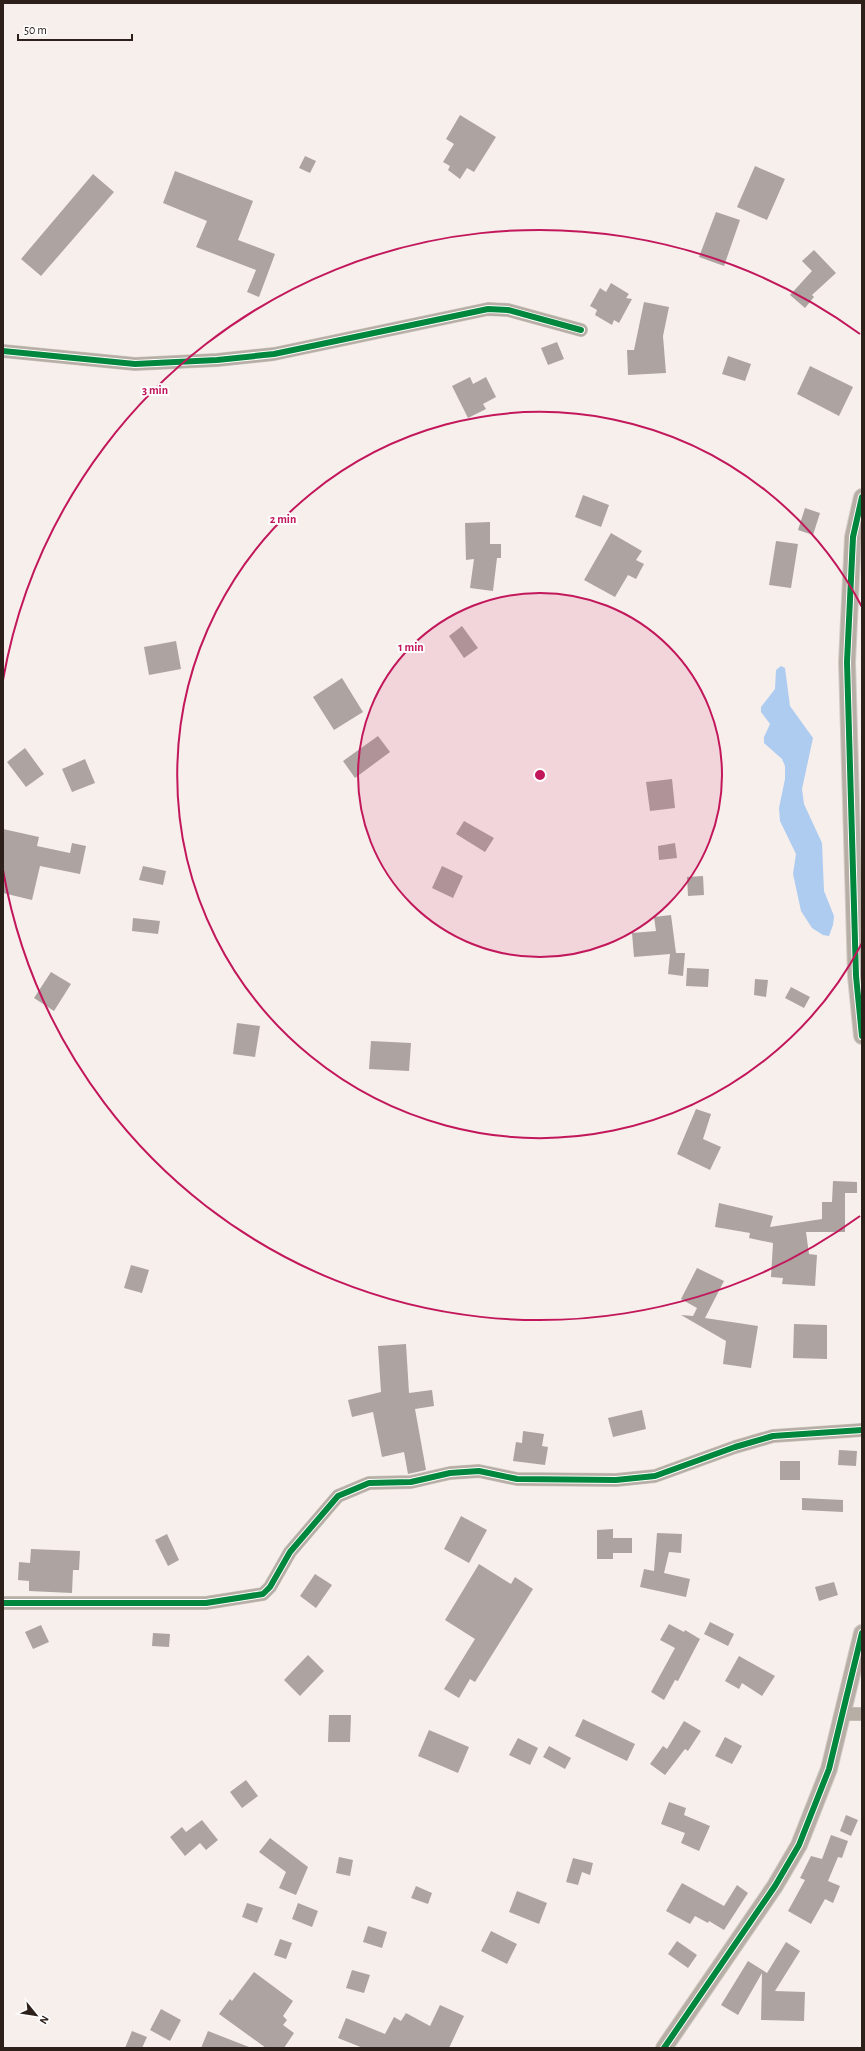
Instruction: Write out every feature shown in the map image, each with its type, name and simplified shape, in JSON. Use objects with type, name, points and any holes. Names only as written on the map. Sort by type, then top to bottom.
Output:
[{"type":"street","points":[[3,351],[135,364],[217,360],[274,354],[488,309],[508,310],[581,330]]},
{"type":"street","points":[[862,497],[853,537],[847,662],[856,976],[862,1036]]},
{"type":"street","points":[[3,1603],[206,1603],[263,1594],[270,1587],[290,1552],[338,1496],[369,1483],[411,1482],[450,1473],[479,1471],[517,1479],[616,1480],[655,1476],[735,1447],[774,1436],[862,1430]]},
{"type":"street","points":[[664,2048],[775,1886],[799,1845],[829,1769],[862,1633]]},
{"type":"street","points":[[843,1714],[862,1714]]},
{"type":"water","points":[[781,666],[785,668],[790,706],[813,738],[802,789],[804,804],[822,843],[824,891],[834,916],[833,925],[829,936],[823,935],[812,928],[801,911],[793,874],[796,854],[780,821],[779,808],[785,779],[785,766],[782,759],[764,743],[764,737],[770,724],[761,712],[761,707],[775,689],[776,670]]},
{"type":"building","points":[[460,115],[496,137],[474,172],[467,168],[460,179],[448,170],[450,166],[443,162],[454,144],[446,139]]},
{"type":"building","points":[[305,156],[316,161],[310,173],[299,168]]},
{"type":"building","points":[[755,166],[785,179],[767,220],[737,207]]},
{"type":"building","points":[[175,171],[253,201],[238,240],[275,254],[259,297],[247,292],[256,270],[196,247],[207,221],[163,203]]},
{"type":"building","points":[[93,174],[114,192],[41,276],[21,259]]},
{"type":"building","points":[[716,212],[740,220],[724,266],[699,257]]},
{"type":"building","points":[[814,250],[836,273],[812,295],[814,297],[805,308],[790,295],[812,271],[802,261]]},
{"type":"building","points":[[611,283],[629,294],[626,298],[632,299],[619,323],[614,320],[612,325],[595,315],[597,310],[590,306],[600,288],[606,292]]},
{"type":"building","points":[[644,302],[669,307],[663,336],[666,373],[628,375],[627,350],[634,350]]},
{"type":"building","points":[[557,342],[564,359],[548,365],[541,348]]},
{"type":"building","points":[[728,356],[751,364],[745,381],[722,374]]},
{"type":"building","points":[[810,366],[853,387],[839,416],[797,394]]},
{"type":"building","points":[[470,377],[473,384],[486,377],[496,397],[483,404],[486,409],[468,418],[452,386]]},
{"type":"building","points":[[583,495],[609,505],[601,527],[575,517]]},
{"type":"building","points":[[805,508],[820,513],[813,535],[798,530]]},
{"type":"building","points":[[490,522],[490,544],[501,544],[501,558],[497,558],[493,591],[470,588],[474,559],[466,560],[465,523]]},
{"type":"building","points":[[611,533],[642,551],[636,560],[644,564],[636,579],[628,575],[615,597],[584,580]]},
{"type":"building","points":[[776,541],[798,544],[791,588],[769,585]]},
{"type":"building","points":[[462,626],[478,648],[464,658],[449,636]]},
{"type":"building","points":[[176,641],[181,669],[149,675],[144,647]]},
{"type":"building","points":[[342,678],[363,712],[334,730],[313,697]]},
{"type":"building","points":[[378,736],[390,752],[355,778],[343,761]]},
{"type":"building","points":[[25,748],[44,774],[26,787],[7,762]]},
{"type":"building","points":[[85,759],[95,783],[72,792],[62,769]]},
{"type":"building","points":[[672,779],[675,808],[650,811],[646,782]]},
{"type":"building","points":[[464,821],[494,838],[485,852],[456,834]]},
{"type":"building","points":[[3,829],[39,837],[37,846],[70,853],[72,843],[86,846],[80,874],[40,866],[32,900],[3,893]]},
{"type":"building","points":[[675,843],[677,858],[659,860],[658,846]]},
{"type":"building","points":[[143,866],[166,871],[163,885],[139,880]]},
{"type":"building","points":[[442,866],[463,876],[453,898],[432,888]]},
{"type":"building","points":[[703,876],[704,895],[688,896],[687,877]]},
{"type":"building","points":[[671,915],[676,953],[685,953],[683,976],[668,974],[670,954],[634,957],[632,933],[656,931],[654,917]]},
{"type":"building","points":[[133,918],[160,921],[158,934],[132,931]]},
{"type":"building","points":[[687,968],[709,969],[708,987],[686,986]]},
{"type":"building","points":[[51,972],[71,984],[54,1011],[34,998]]},
{"type":"building","points":[[755,979],[768,980],[766,997],[754,995]]},
{"type":"building","points":[[791,987],[810,997],[804,1008],[785,998]]},
{"type":"building","points":[[237,1023],[260,1026],[255,1057],[233,1054]]},
{"type":"building","points":[[371,1041],[411,1043],[409,1071],[369,1069]]},
{"type":"building","points":[[696,1109],[711,1114],[703,1139],[721,1147],[710,1170],[677,1154]]},
{"type":"building","points":[[833,1181],[857,1182],[857,1193],[845,1193],[845,1232],[806,1232],[809,1254],[817,1255],[815,1286],[782,1284],[783,1278],[771,1277],[773,1243],[749,1238],[750,1233],[715,1227],[719,1203],[773,1216],[770,1227],[822,1219],[822,1202],[832,1202]]},
{"type":"building","points":[[131,1265],[149,1270],[142,1293],[124,1288]]},
{"type":"building","points":[[697,1268],[724,1281],[705,1318],[758,1326],[751,1368],[723,1364],[726,1341],[681,1315],[693,1316],[697,1308],[681,1299]]},
{"type":"building","points":[[794,1324],[827,1325],[827,1359],[793,1358]]},
{"type":"building","points":[[406,1344],[409,1393],[432,1390],[434,1406],[415,1409],[426,1470],[408,1474],[404,1452],[382,1457],[373,1412],[352,1417],[348,1400],[381,1392],[378,1346]]},
{"type":"building","points":[[642,1410],[646,1429],[613,1437],[608,1418]]},
{"type":"building","points":[[523,1431],[544,1434],[542,1446],[548,1447],[545,1465],[513,1461],[516,1442],[522,1443]]},
{"type":"building","points":[[839,1450],[857,1451],[856,1466],[838,1465]]},
{"type":"building","points":[[780,1461],[800,1461],[800,1480],[780,1480]]},
{"type":"building","points":[[802,1498],[843,1500],[843,1512],[802,1510]]},
{"type":"building","points":[[461,1516],[487,1530],[469,1563],[444,1549]]},
{"type":"building","points":[[613,1529],[613,1538],[632,1538],[632,1553],[613,1553],[613,1559],[597,1559],[597,1530]]},
{"type":"building","points":[[657,1533],[682,1534],[681,1553],[669,1552],[664,1573],[690,1579],[686,1597],[640,1587],[644,1569],[654,1571]]},
{"type":"building","points":[[167,1534],[179,1560],[168,1566],[155,1540]]},
{"type":"building","points":[[31,1549],[80,1551],[79,1570],[73,1570],[72,1593],[29,1591],[29,1581],[18,1580],[19,1562],[30,1563]]},
{"type":"building","points":[[479,1564],[511,1584],[515,1577],[533,1589],[475,1682],[470,1679],[459,1698],[444,1689],[475,1639],[445,1620]]},
{"type":"building","points":[[315,1574],[332,1585],[316,1608],[300,1596]]},
{"type":"building","points":[[834,1582],[838,1595],[819,1601],[815,1587]]},
{"type":"building","points":[[710,1622],[734,1634],[728,1646],[704,1634]]},
{"type":"building","points":[[669,1624],[684,1632],[685,1630],[700,1639],[678,1681],[675,1680],[664,1700],[651,1692],[675,1648],[660,1640]]},
{"type":"building","points":[[41,1625],[49,1642],[33,1649],[25,1632]]},
{"type":"building","points":[[153,1633],[170,1634],[169,1647],[152,1646]]},
{"type":"building","points":[[308,1655],[324,1671],[300,1696],[284,1680]]},
{"type":"building","points":[[739,1656],[775,1676],[762,1696],[742,1683],[739,1689],[725,1681]]},
{"type":"building","points":[[329,1715],[351,1715],[350,1742],[328,1742]]},
{"type":"building","points":[[583,1719],[635,1744],[627,1761],[575,1736]]},
{"type":"building","points":[[684,1721],[701,1731],[688,1751],[685,1749],[665,1775],[650,1764],[663,1746],[667,1749]]},
{"type":"building","points":[[429,1730],[469,1747],[458,1773],[418,1756]]},
{"type":"building","points":[[725,1737],[742,1746],[732,1764],[715,1756]]},
{"type":"building","points":[[518,1738],[538,1748],[530,1765],[509,1755]]},
{"type":"building","points":[[549,1746],[571,1758],[565,1769],[543,1757]]},
{"type":"building","points":[[246,1780],[258,1796],[242,1808],[230,1792]]},
{"type":"building","points":[[669,1802],[686,1808],[684,1815],[710,1826],[699,1851],[681,1843],[685,1833],[661,1824]]},
{"type":"building","points":[[846,1815],[858,1820],[851,1836],[840,1831]]},
{"type":"building","points":[[202,1820],[218,1840],[206,1850],[200,1843],[185,1856],[170,1837],[182,1827],[186,1832]]},
{"type":"building","points":[[831,1835],[848,1841],[842,1858],[838,1857],[828,1881],[840,1886],[833,1903],[825,1899],[811,1924],[788,1911],[805,1880],[800,1878],[811,1856],[822,1859]]},
{"type":"building","points":[[270,1838],[308,1867],[296,1895],[279,1888],[286,1872],[259,1852]]},
{"type":"building","points":[[339,1857],[353,1860],[350,1876],[336,1873]]},
{"type":"building","points":[[573,1858],[593,1863],[590,1875],[582,1872],[578,1885],[566,1882]]},
{"type":"building","points":[[682,1883],[724,1906],[737,1885],[748,1893],[724,1930],[709,1921],[708,1923],[695,1916],[690,1924],[666,1911]]},
{"type":"building","points":[[416,1886],[432,1893],[428,1904],[411,1898]]},
{"type":"building","points":[[517,1891],[547,1903],[539,1924],[509,1912]]},
{"type":"building","points":[[247,1903],[263,1908],[257,1923],[242,1917]]},
{"type":"building","points":[[298,1903],[318,1911],[312,1927],[292,1919]]},
{"type":"building","points":[[368,1926],[387,1932],[382,1948],[363,1942]]},
{"type":"building","points":[[491,1931],[517,1944],[507,1964],[481,1951]]},
{"type":"building","points":[[280,1939],[292,1943],[286,1959],[274,1955]]},
{"type":"building","points":[[677,1941],[697,1955],[688,1968],[668,1954]]},
{"type":"building","points":[[786,1942],[800,1951],[775,1991],[805,1992],[804,2021],[761,2020],[762,1973],[738,2015],[721,2005],[748,1961],[767,1973]]},
{"type":"building","points":[[352,1970],[370,1975],[364,1993],[346,1988]]},
{"type":"building","points":[[254,1972],[293,2001],[283,2016],[287,2020],[283,2025],[294,2033],[284,2048],[266,2048],[219,2014],[230,1999],[232,2001]]},
{"type":"building","points":[[440,2005],[464,2016],[449,2048],[363,2048],[338,2038],[346,2018],[385,2034],[394,2017],[401,2021],[406,2013],[430,2026]]},
{"type":"building","points":[[161,2009],[181,2020],[170,2041],[150,2030]]},
{"type":"building","points":[[132,2031],[147,2037],[142,2048],[125,2048]]},
{"type":"building","points":[[208,2031],[249,2047],[249,2048],[201,2048]]},
{"type":"cycle path","points":[[3,351],[135,364],[217,360],[274,354],[488,309],[508,310],[581,330]]},
{"type":"cycle path","points":[[862,497],[853,537],[847,662],[856,976],[862,1036]]},
{"type":"cycle path","points":[[3,1603],[206,1603],[263,1594],[270,1587],[290,1552],[338,1496],[369,1483],[411,1482],[450,1473],[479,1471],[517,1479],[616,1480],[655,1476],[735,1447],[773,1436],[862,1430]]},
{"type":"cycle path","points":[[664,2048],[775,1886],[799,1845],[829,1769],[862,1633]]}]
